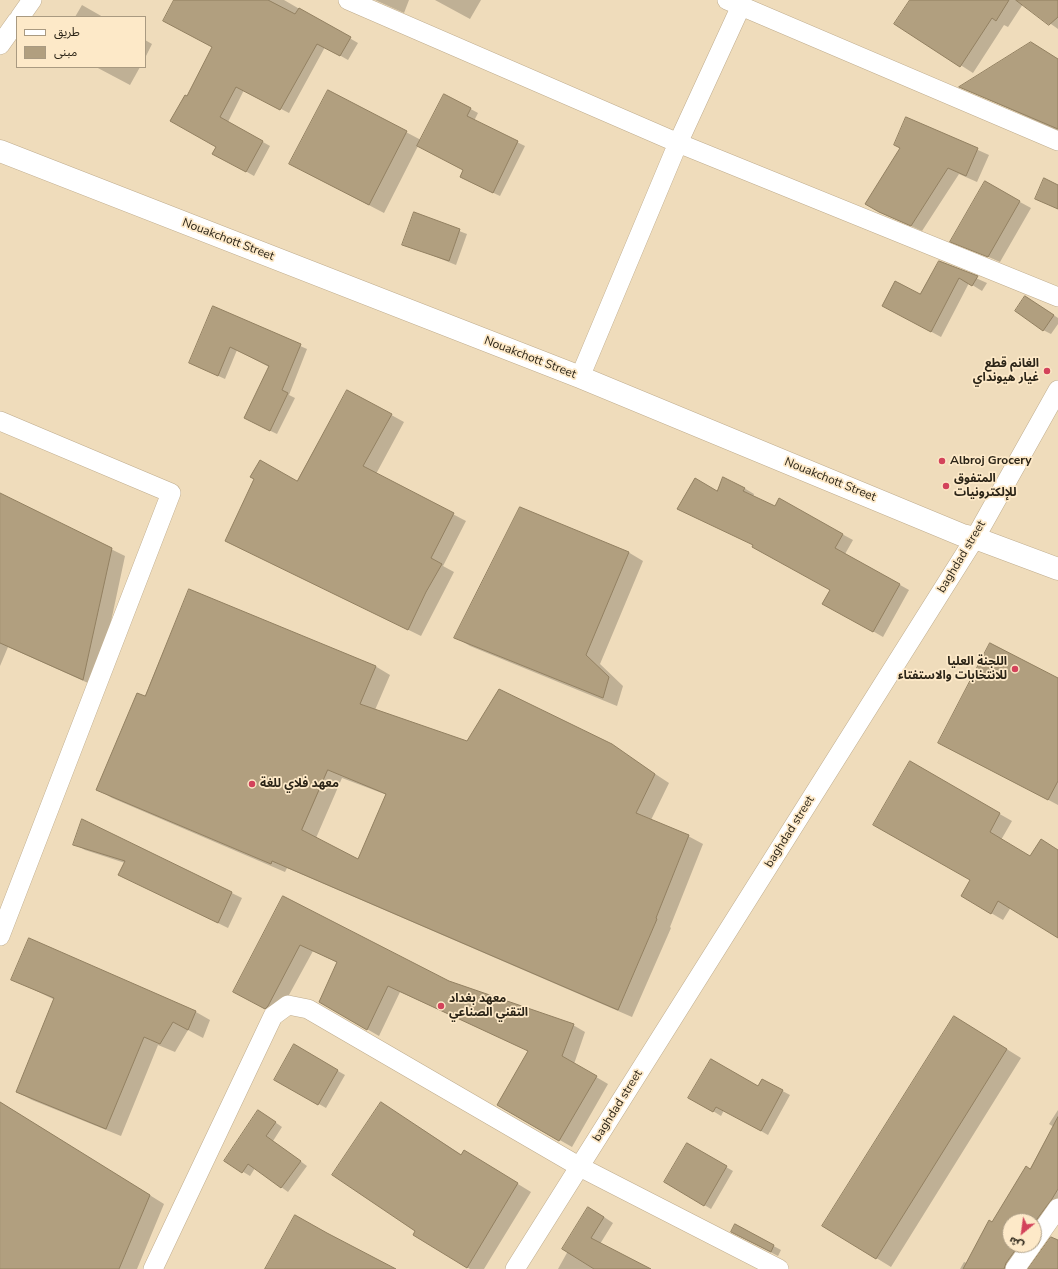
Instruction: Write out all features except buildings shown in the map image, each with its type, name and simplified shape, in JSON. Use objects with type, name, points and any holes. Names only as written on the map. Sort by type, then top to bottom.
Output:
[{"type":"street","points":[[21,16],[32,0]]},
{"type":"street","points":[[348,0],[678,143],[1058,297]]},
{"type":"street","points":[[580,377],[678,143],[734,3],[1058,141]]},
{"type":"street","points":[[0,45],[16,22]]},
{"type":"street","name":"Nouakchott Street","points":[[0,151],[580,377],[954,532],[975,538],[1058,569]]},
{"type":"street","name":"baghdad street","points":[[515,1269],[975,538],[1058,390]]},
{"type":"street","points":[[0,422],[172,494],[0,936]]},
{"type":"street","points":[[153,1269],[274,1016],[288,1005],[308,1009],[580,1167],[779,1269]]},
{"type":"street","points":[[1042,1231],[1058,1208]]},
{"type":"street","points":[[1015,1269],[1026,1253]]},
{"type":"place","name":"الغانم قطع غيار هيونداي","points":[[1047,371]]},
{"type":"place","name":"Albroj Grocery","points":[[942,461]]},
{"type":"place","name":"المتفوق للإلكترونيات","points":[[946,486]]},
{"type":"place","name":"اللجنة العليا للانتخابات والاستفتاء","points":[[1015,669]]},
{"type":"place","name":"معهد فلاي للغة","points":[[252,784]]},
{"type":"place","name":"معهد بغداد التقني الصناعي","points":[[441,1006]]}]
